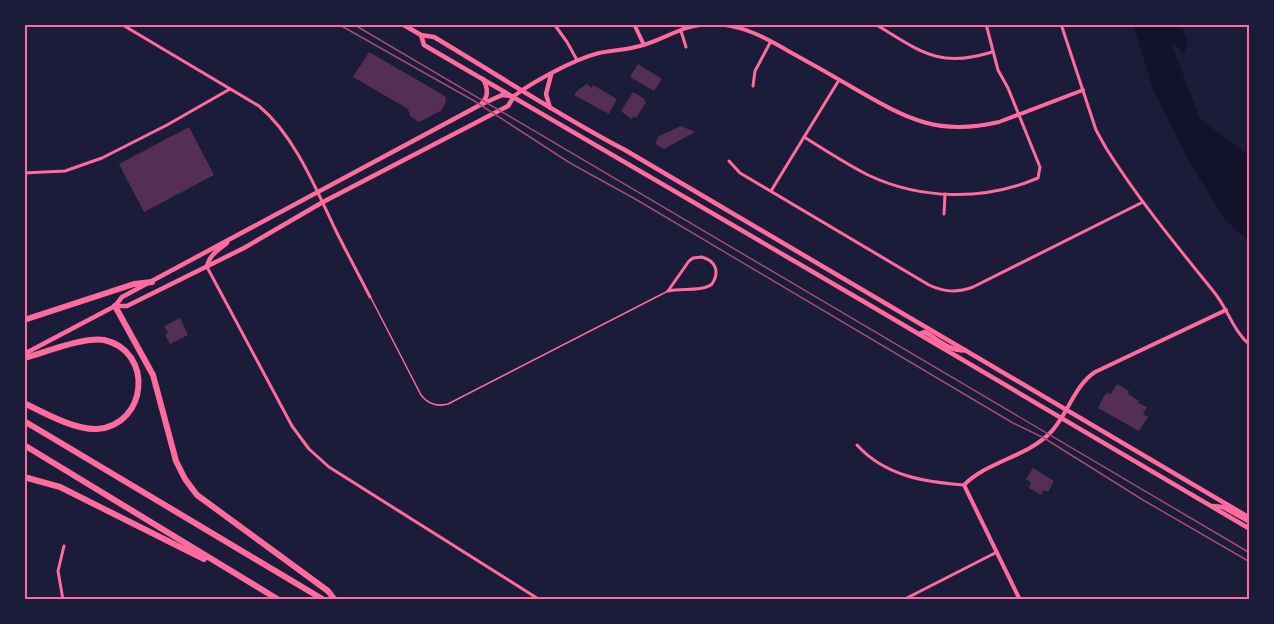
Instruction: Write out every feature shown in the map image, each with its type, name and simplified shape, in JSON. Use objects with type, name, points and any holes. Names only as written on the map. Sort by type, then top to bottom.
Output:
[{"type":"highway","points":[[24,320],[134,284],[152,282]]},
{"type":"highway","points":[[115,306],[153,375],[176,461],[184,479],[205,501],[328,591],[334,600]]},
{"type":"highway","points":[[24,358],[89,340],[103,339],[118,345],[129,355],[136,366],[140,380],[133,408],[123,419],[103,428],[82,427],[24,403]]},
{"type":"highway","points":[[24,421],[324,600]]},
{"type":"highway","points":[[24,445],[279,600]]},
{"type":"highway","points":[[24,477],[60,487],[245,580]]},
{"type":"main road","points":[[402,24],[421,35],[434,37],[523,89],[550,108],[626,150],[1250,520]]},
{"type":"main road","points":[[421,35],[424,45],[745,231],[1250,529]]},
{"type":"main road","points":[[550,108],[546,94],[551,75]]},
{"type":"main road","points":[[480,105],[486,98],[488,90],[483,79]]},
{"type":"main road","points":[[24,354],[115,306],[122,297],[480,105],[502,95],[514,96]]},
{"type":"main road","points":[[115,306],[127,306],[244,248],[323,202],[508,106],[514,96]]},
{"type":"main road","points":[[207,267],[215,252],[242,233]]},
{"type":"main road","points":[[919,334],[925,332],[953,348],[965,350]]},
{"type":"main road","points":[[1130,458],[1135,458],[1158,471],[1169,470]]},
{"type":"main road","points":[[1210,505],[1222,507],[1250,520]]},
{"type":"street","points":[[121,24],[259,106],[279,124],[318,192],[370,297]]},
{"type":"street","points":[[554,24],[578,61]]},
{"type":"street","points":[[634,24],[644,45]]},
{"type":"street","points":[[514,96],[523,89],[578,61],[597,54],[644,45],[680,29],[704,24],[725,25],[745,30],[771,41],[895,112],[932,125],[970,127],[999,122],[1083,90]]},
{"type":"street","points":[[875,24],[921,51],[939,58],[968,59],[993,52]]},
{"type":"street","points":[[882,28],[885,24]]},
{"type":"street","points":[[804,137],[855,168],[909,189],[945,194],[991,192],[1038,178],[1040,166],[1008,88],[998,70],[986,24]]},
{"type":"street","points":[[1061,24],[1096,130],[1106,148],[1143,202],[1215,293],[1239,335],[1250,345]]},
{"type":"street","points":[[680,29],[686,47]]},
{"type":"street","points":[[753,86],[755,71],[771,41]]},
{"type":"street","points":[[771,192],[839,80]]},
{"type":"street","points":[[24,173],[65,171],[102,158],[230,89]]},
{"type":"street","points":[[729,161],[740,173],[771,192],[929,285],[948,291],[973,287],[1143,202]]},
{"type":"street","points":[[945,194],[945,214]]},
{"type":"street","points":[[702,257],[713,263],[716,277],[710,286],[701,289],[686,288],[668,291],[693,258],[702,257]]},
{"type":"street","points":[[207,267],[292,426],[309,449],[329,467],[540,600]]},
{"type":"street","points":[[964,486],[972,478],[1019,455],[1052,431],[1083,382],[1095,372],[1226,310]]},
{"type":"street","points":[[857,445],[874,461],[902,475],[964,486]]},
{"type":"street","points":[[964,486],[1020,600]]},
{"type":"street","points":[[63,600],[58,571],[64,546]]},
{"type":"street","points":[[903,600],[997,552]]},
{"type":"street","points":[[71,600],[103,600]]},
{"type":"lane","points":[[370,297],[421,395],[430,403],[440,406],[448,404],[668,291]]},
{"type":"shaded area","points":[[1133,24],[1181,24],[1188,42],[1184,55],[1172,45],[1200,119],[1250,156],[1250,242],[1226,221],[1192,167],[1153,89]]},
{"type":"building","points":[[369,52],[445,96],[446,101],[442,110],[419,122],[410,116],[408,109],[353,77]]},
{"type":"building","points":[[638,64],[662,79],[654,91],[630,77]]},
{"type":"building","points":[[587,84],[617,99],[609,114],[574,95]]},
{"type":"building","points":[[633,92],[646,102],[636,118],[634,116],[631,119],[621,111]]},
{"type":"building","points":[[681,126],[695,132],[664,149],[655,144],[659,136]]},
{"type":"building","points":[[189,127],[214,175],[144,212],[119,164]]},
{"type":"building","points":[[180,318],[188,335],[170,344],[165,335],[168,333],[164,326]]},
{"type":"building","points":[[1117,384],[1129,391],[1128,394],[1139,401],[1138,403],[1147,407],[1143,414],[1148,417],[1139,431],[1098,408],[1104,396],[1107,393],[1111,394]]},
{"type":"building","points":[[1033,468],[1054,481],[1048,492],[1044,490],[1041,495],[1029,488],[1031,482],[1026,479]]},
{"type":"tram line","points":[[353,24],[1250,553]]},
{"type":"railway","points":[[338,24],[476,102],[570,163],[637,200],[1013,423],[1044,438],[1143,500],[1250,562]]}]
